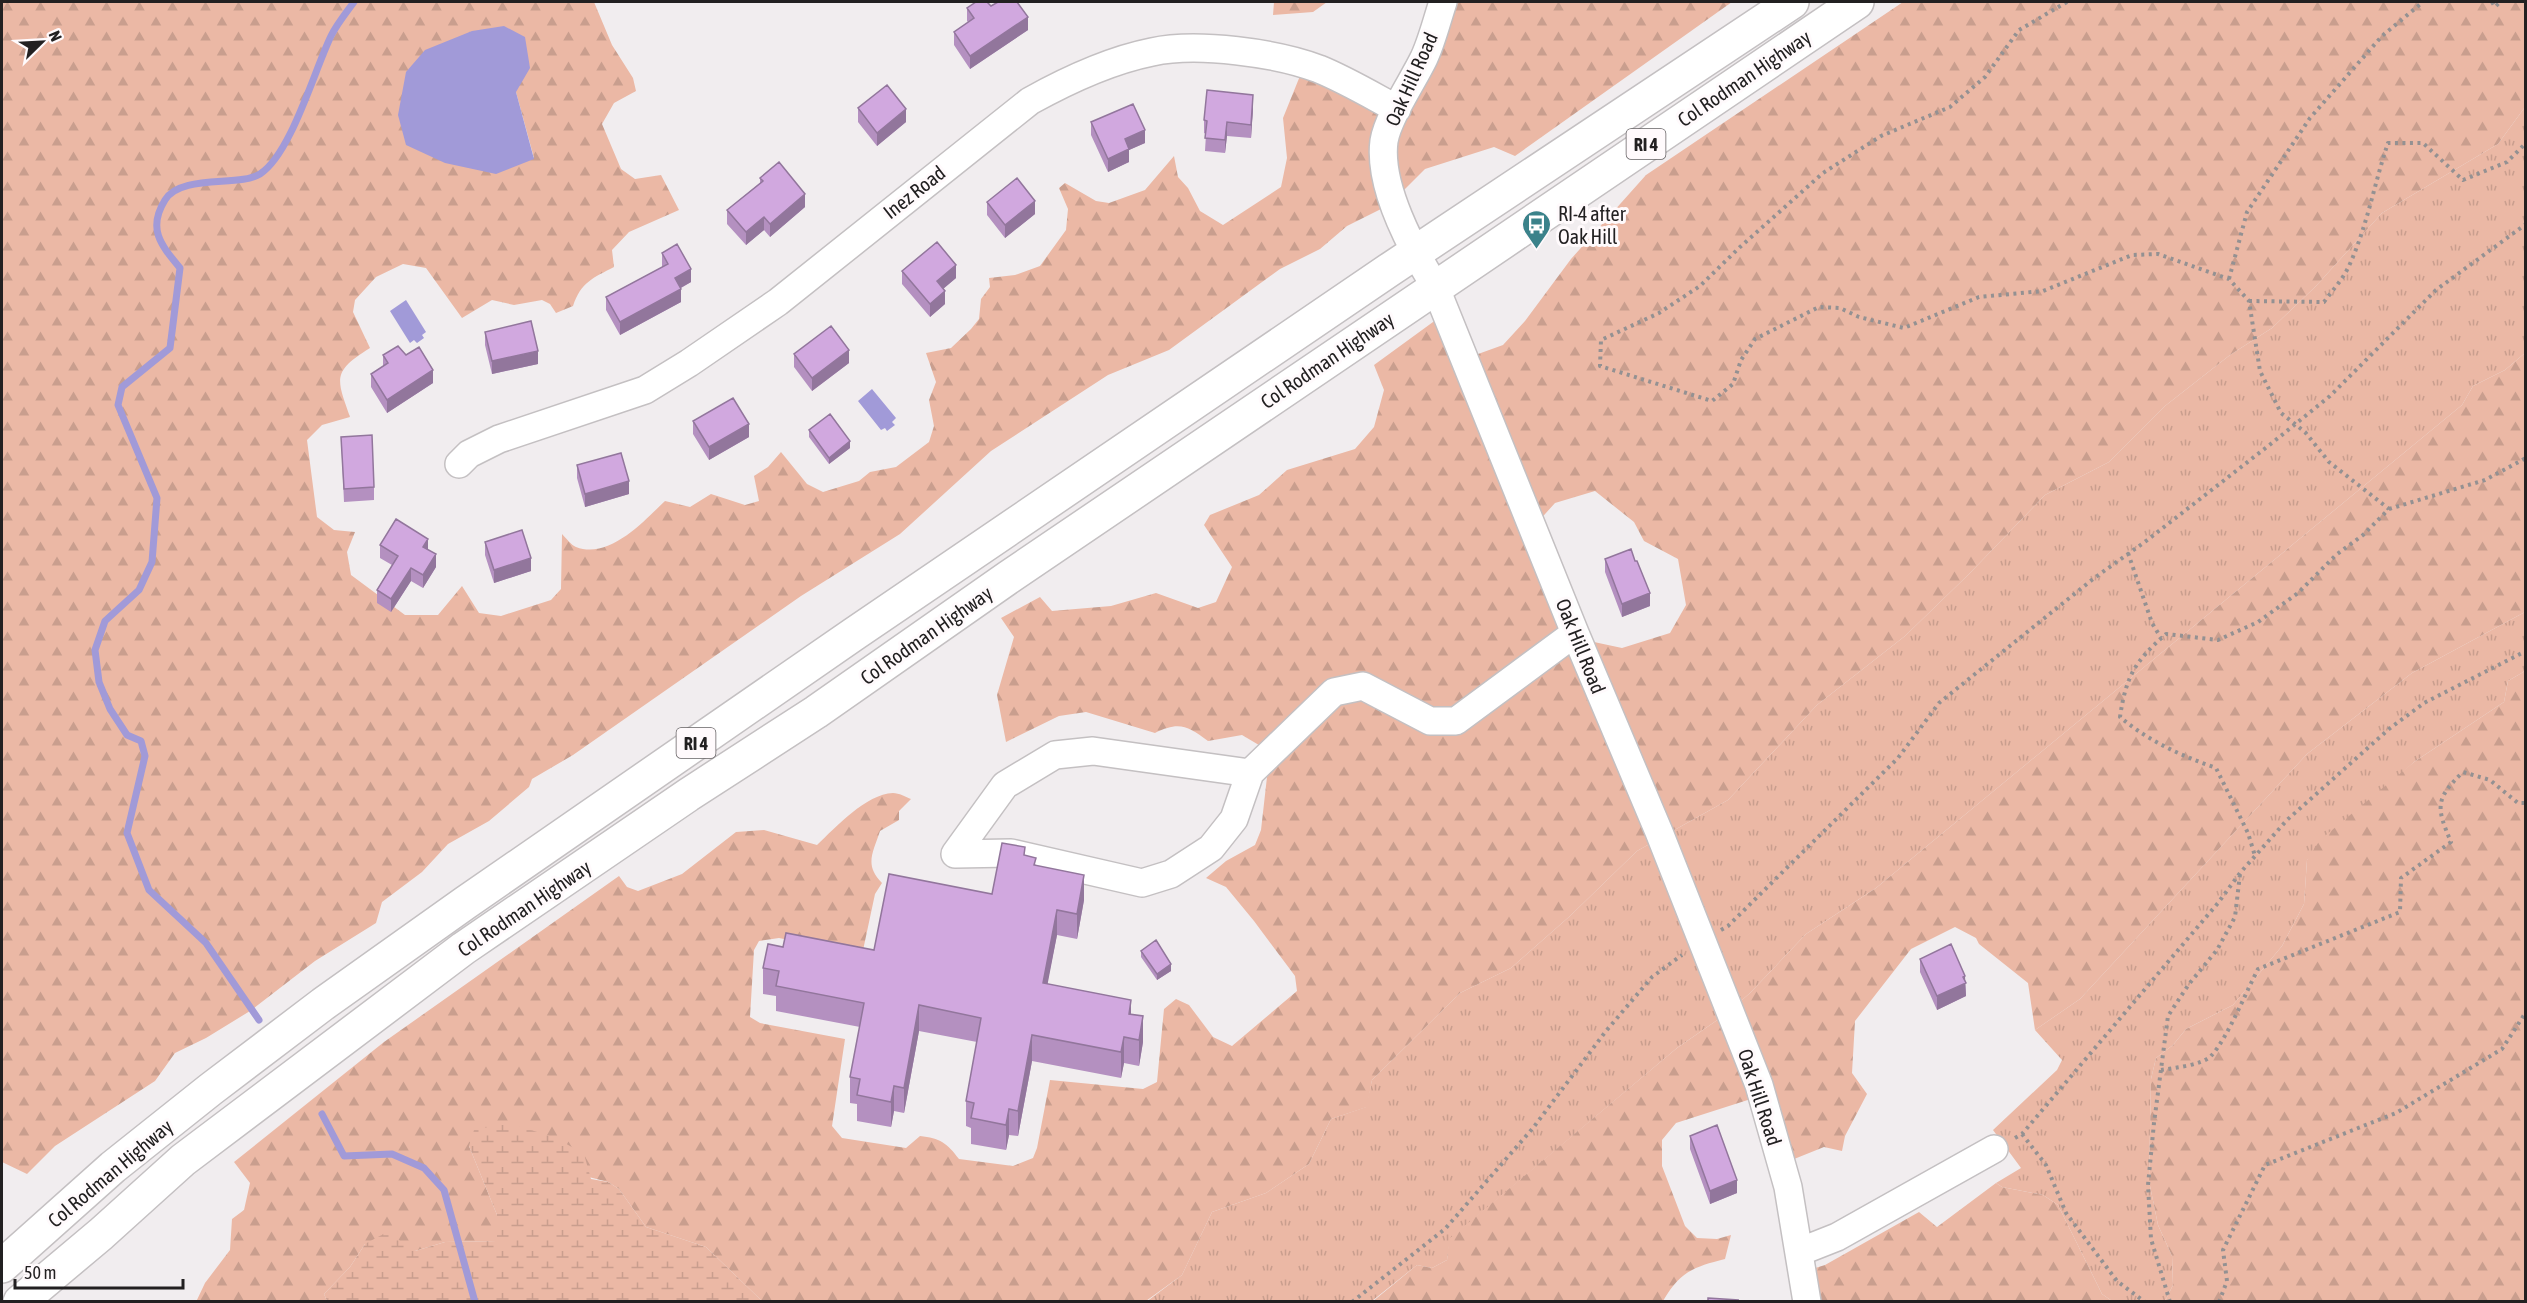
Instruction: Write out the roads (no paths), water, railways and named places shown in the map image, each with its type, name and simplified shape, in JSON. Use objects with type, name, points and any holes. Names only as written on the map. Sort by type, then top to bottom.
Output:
[{"type":"highway","name":"Col Rodman Highway","points":[[2,1266],[113,1167],[323,1004],[844,641],[1414,253],[1792,2]]},
{"type":"highway","name":"Col Rodman Highway","points":[[20,1302],[101,1234],[183,1160],[464,948],[688,795],[816,712],[1435,286],[1857,2]]},
{"type":"street","name":"Oak Hill Road","points":[[1443,2],[1425,57],[1396,109],[1384,140],[1386,168],[1402,226],[1414,253],[1435,286],[1759,1085],[1788,1187],[1806,1302]]},
{"type":"street","name":"Inez Road","points":[[459,464],[469,454],[499,439],[645,390],[689,363],[778,302],[1030,101],[1067,80],[1152,52],[1195,49],[1240,52],[1293,61],[1318,69],[1345,80],[1396,109]]},
{"type":"street","points":[[1250,773],[1093,751],[1055,755],[1005,785],[955,854],[1011,853],[1142,883],[1171,874],[1211,848],[1234,819],[1250,773],[1334,692],[1363,686],[1430,721],[1456,721],[1575,633]]},
{"type":"street","points":[[1799,1251],[1837,1237],[1994,1149]]},
{"type":"waterway","points":[[259,1020],[206,943],[149,890],[127,833],[145,756],[141,741],[127,735],[110,709],[99,682],[95,650],[105,621],[139,590],[152,562],[157,498],[118,405],[122,387],[170,348],[180,268],[167,252],[159,236],[157,220],[160,210],[165,200],[173,192],[184,187],[251,178],[260,174],[271,164],[292,131],[331,36],[354,2]]},
{"type":"waterway","points":[[322,1114],[344,1156],[392,1154],[424,1168],[444,1190],[475,1302]]},
{"type":"place","name":"RI-4 after Oak Hill","points":[[1537,250]]}]
